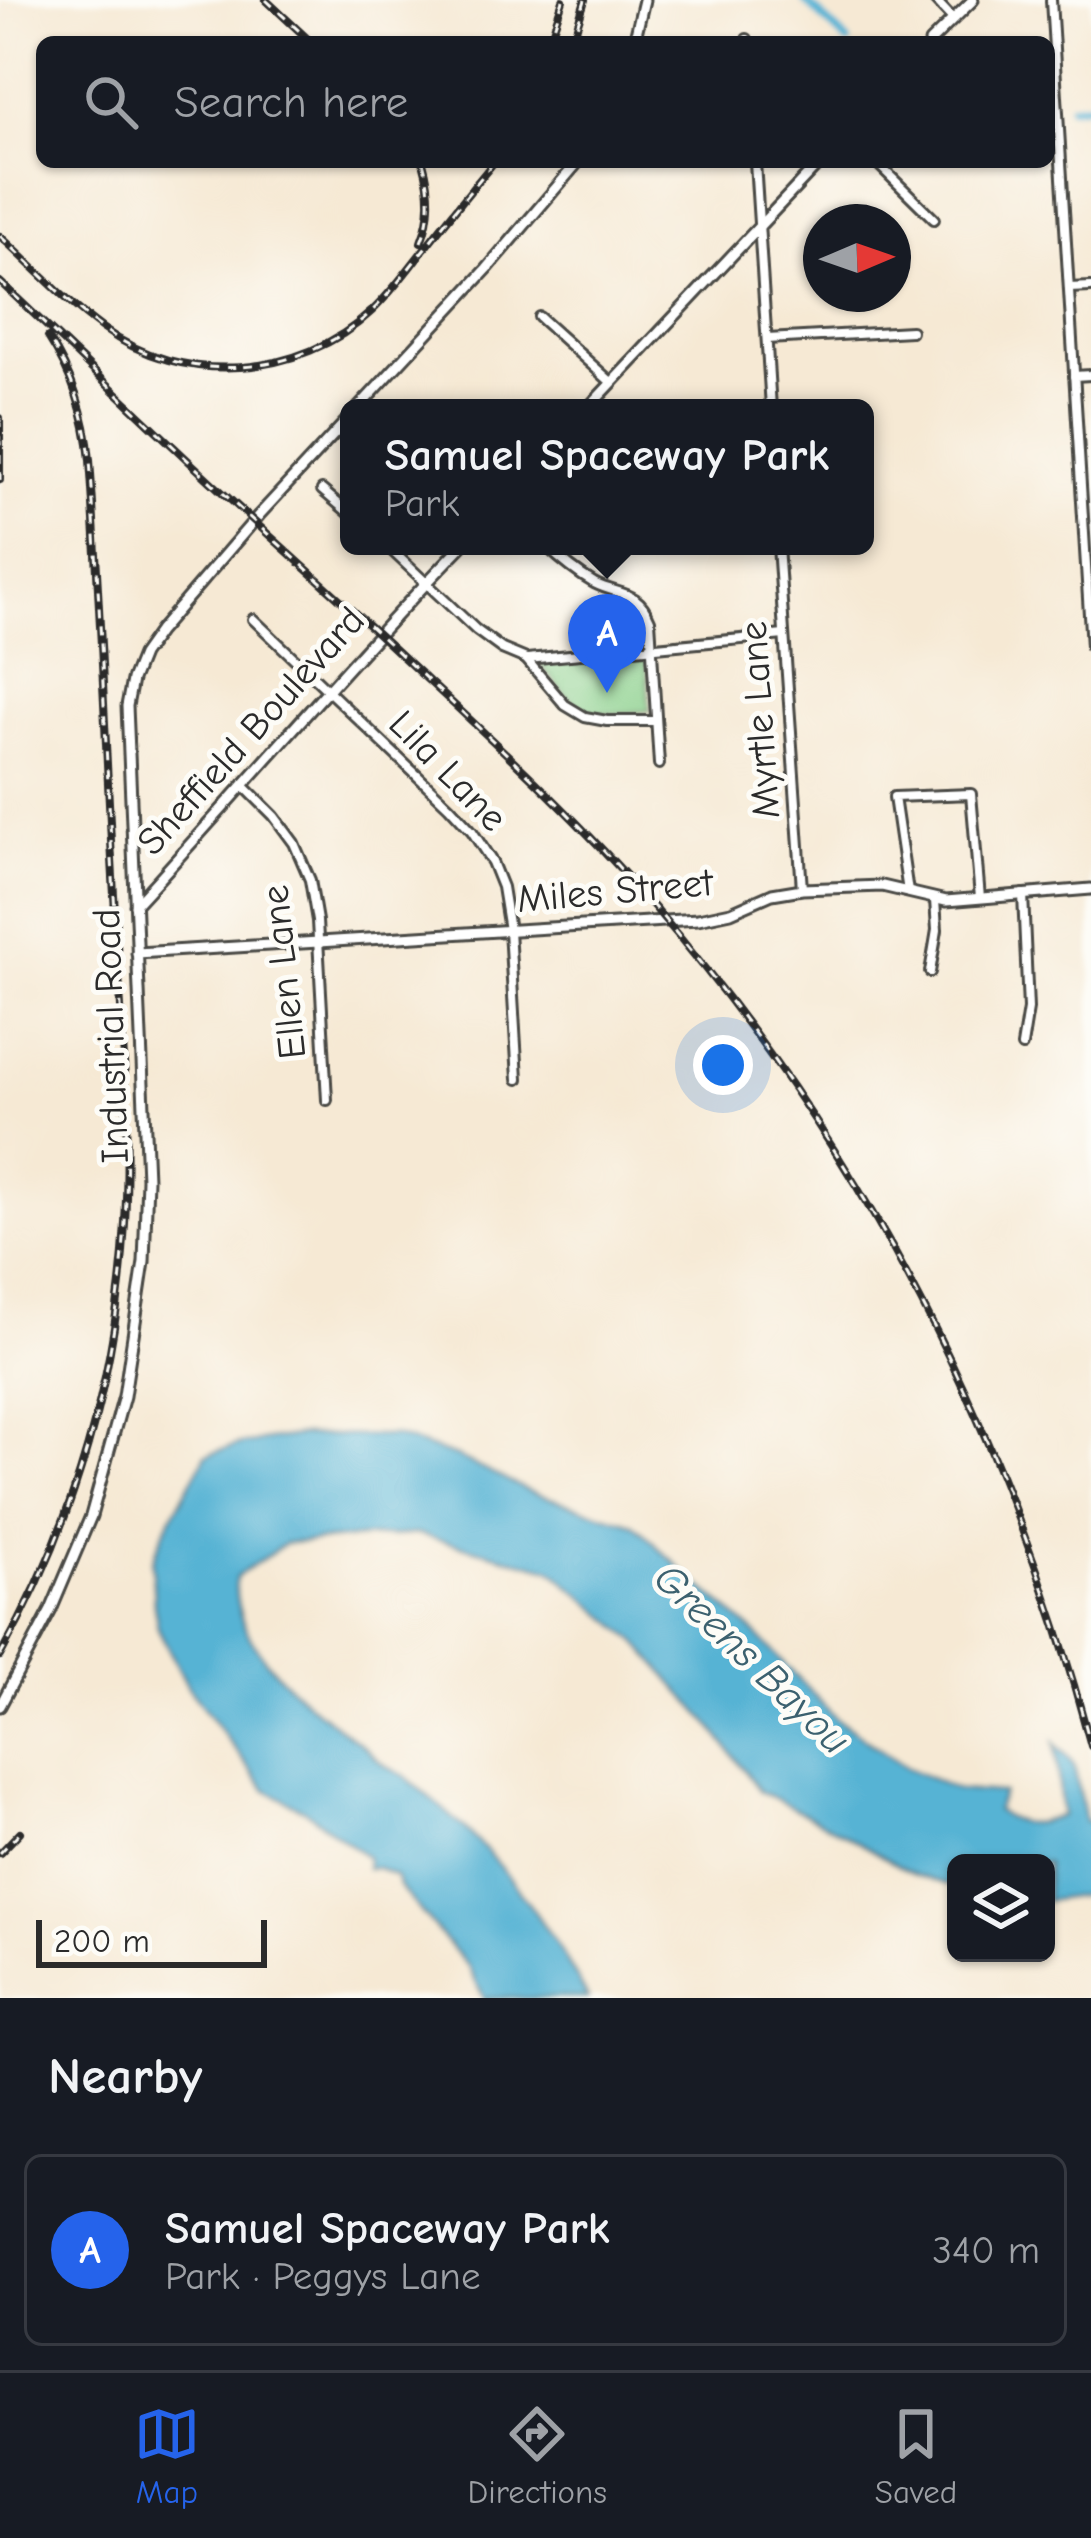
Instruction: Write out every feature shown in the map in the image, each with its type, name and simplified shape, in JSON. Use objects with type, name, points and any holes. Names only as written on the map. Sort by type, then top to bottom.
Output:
[{"type":"street","points":[[635,36],[644,0]]},
{"type":"street","points":[[935,0],[952,18]]},
{"type":"street","points":[[936,36],[973,0]]},
{"type":"street","points":[[1051,0],[1053,36]]},
{"type":"street","points":[[1055,64],[1091,647]]},
{"type":"street","points":[[366,399],[573,168]]},
{"type":"street","points":[[755,168],[770,399]]},
{"type":"street","points":[[596,399],[814,168]]},
{"type":"street","points":[[883,168],[934,219]]},
{"type":"street","points":[[1069,289],[1091,287]]},
{"type":"street","points":[[538,317],[611,382]]},
{"type":"street","points":[[767,339],[911,331]]},
{"type":"street","points":[[1073,376],[1091,375]]},
{"type":"street","name":"Industrial Road","points":[[0,1706],[51,1610],[91,1516],[128,1377],[144,1262],[147,1178],[127,706],[132,680],[142,655],[259,515],[340,428]]},
{"type":"street","points":[[322,490],[340,505]]},
{"type":"street","points":[[397,555],[476,630],[526,659],[566,705],[585,717],[607,721],[656,721]]},
{"type":"street","name":"Sheffield Boulevard","points":[[136,905],[452,555]]},
{"type":"street","points":[[558,555],[599,586],[633,596],[645,607],[650,620],[659,764]]},
{"type":"street","name":"Myrtle Lane","points":[[779,555],[802,890]]},
{"type":"street","name":"Lila Lane","points":[[253,619],[472,831],[497,874],[507,909],[518,1079]]},
{"type":"street","points":[[526,659],[784,635]]},
{"type":"street","name":"Ellen Lane","points":[[245,787],[294,843],[310,880],[327,1100]]},
{"type":"street","points":[[908,892],[895,797],[971,794],[980,898]]},
{"type":"street","name":"Miles Street","points":[[137,953],[711,917],[772,894],[802,890],[882,886],[935,900],[1091,889]]},
{"type":"street","points":[[1022,1046],[1028,1009],[1023,894]]},
{"type":"street","points":[[930,972],[937,930],[935,900]]},
{"type":"green space","points":[[646,652],[650,711],[585,709],[538,662]]},
{"type":"water","name":"Greens Bayou","points":[[302,1435],[395,1436],[456,1457],[531,1492],[634,1524],[756,1634],[836,1718],[905,1767],[957,1790],[1003,1793],[996,1810],[1012,1820],[1036,1823],[1062,1815],[1055,1743],[1074,1765],[1085,1822],[1091,1821],[1091,1894],[1055,1900],[1055,1854],[947,1854],[947,1884],[914,1875],[760,1791],[713,1728],[637,1642],[551,1569],[418,1534],[286,1543],[236,1577],[237,1603],[258,1650],[294,1691],[379,1761],[407,1778],[487,1852],[534,1911],[588,1998],[484,1998],[469,1968],[395,1876],[367,1868],[367,1857],[306,1811],[265,1789],[188,1687],[158,1628],[152,1562],[164,1531],[206,1455],[241,1444]]},
{"type":"waterway","points":[[804,0],[842,36]]},
{"type":"waterway","points":[[1071,106],[1091,105]]},
{"type":"railway","points":[[266,0],[305,36]]},
{"type":"railway","points":[[551,36],[563,0]]},
{"type":"railway","points":[[574,36],[585,0]]},
{"type":"railway","points":[[421,242],[429,202],[424,168]]},
{"type":"railway","points":[[0,236],[88,318],[134,347],[168,360],[204,366],[276,362],[311,351],[372,311],[489,168]]},
{"type":"railway","points":[[0,282],[560,805],[655,908],[731,1003],[864,1199],[921,1302],[1017,1517],[1057,1629],[1091,1746]]},
{"type":"railway","points":[[0,1656],[50,1554],[88,1447],[113,1336],[125,1223],[124,1050],[90,460],[76,396],[48,337]]},
{"type":"railway","points":[[0,418],[0,480]]},
{"type":"railway","points":[[0,1853],[20,1832]]},
{"type":"place","name":"Samuel Spaceway Park","points":[[607,693]]}]
